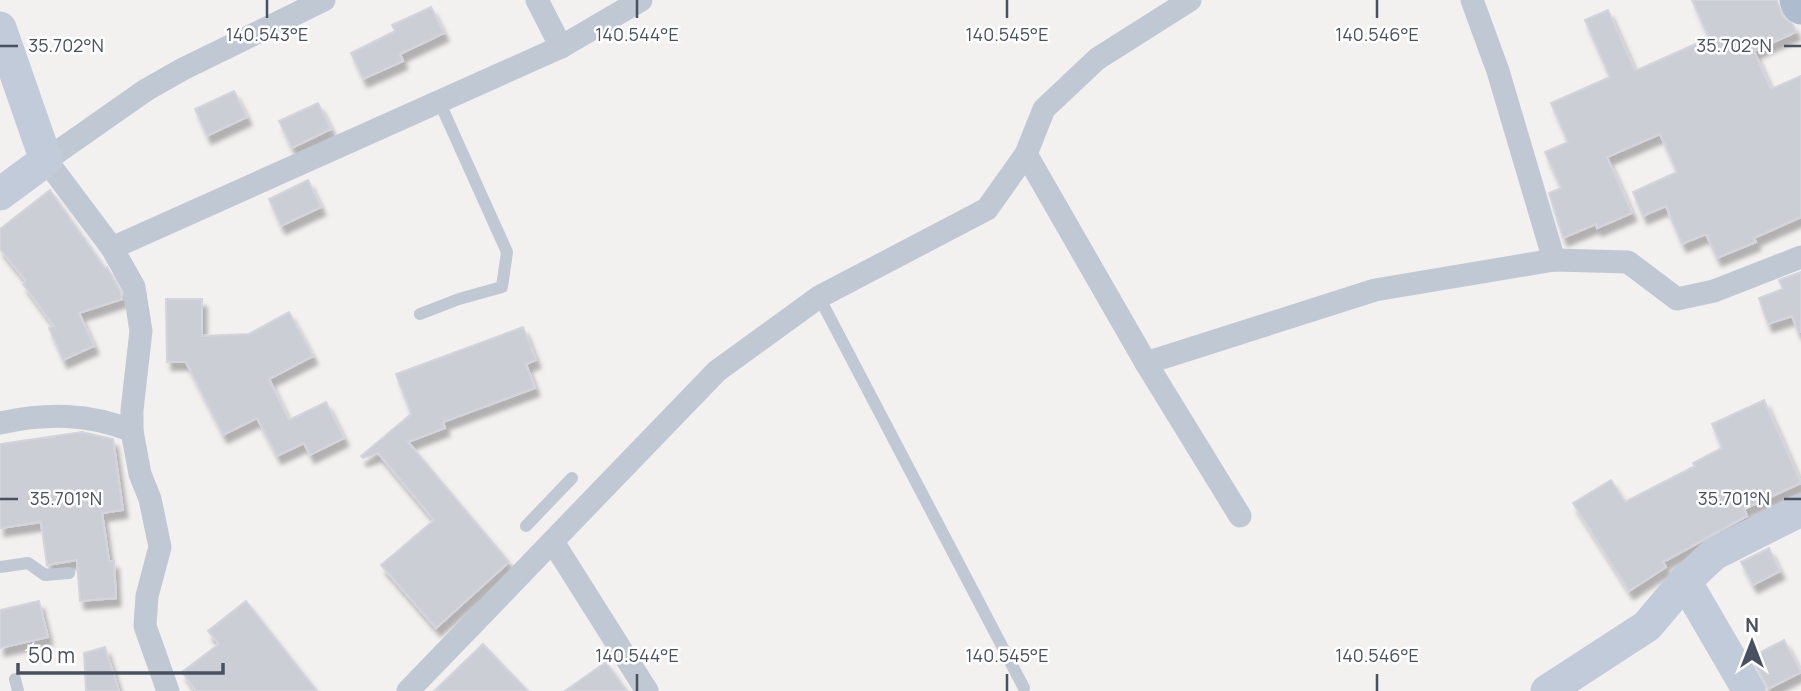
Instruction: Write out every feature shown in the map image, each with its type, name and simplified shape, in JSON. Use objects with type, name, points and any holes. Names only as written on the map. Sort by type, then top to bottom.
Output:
[{"type":"main road","points":[[1798,0],[1801,6]]},
{"type":"street","points":[[0,194],[146,90],[324,0]]},
{"type":"street","points":[[537,0],[561,47]]},
{"type":"street","points":[[112,248],[561,47],[641,0]]},
{"type":"street","points":[[408,691],[717,371],[819,297],[988,209],[1026,155],[1044,109],[1097,59],[1190,0]]},
{"type":"street","points":[[1472,0],[1498,71],[1554,260]]},
{"type":"street","points":[[0,28],[46,160],[112,248],[134,287],[141,331],[132,431],[140,474],[150,499],[160,547],[147,597],[145,625],[168,691]]},
{"type":"street","points":[[1026,155],[1146,363],[1240,516]]},
{"type":"street","points":[[1146,363],[1375,290],[1554,260],[1628,262],[1677,299],[1714,291],[1801,257]]},
{"type":"street","points":[[0,423],[20,419],[75,416],[108,421],[132,431]]},
{"type":"street","points":[[1547,691],[1647,626],[1685,581],[1714,554],[1801,510]]},
{"type":"street","points":[[553,542],[647,691]]},
{"type":"street","points":[[1685,581],[1749,691]]},
{"type":"lane","points":[[420,314],[502,287],[507,252],[439,101]]},
{"type":"lane","points":[[819,297],[1024,688]]},
{"type":"lane","points":[[526,526],[572,478]]},
{"type":"lane","points":[[0,567],[28,563],[45,575],[69,573]]},
{"type":"building","points":[[1692,0],[1777,0],[1782,15],[1793,25],[1796,32],[1754,51],[1771,89],[1801,76],[1801,217],[1754,238],[1756,242],[1717,258],[1706,234],[1682,244],[1666,206],[1643,216],[1633,192],[1677,172],[1660,134],[1607,157],[1632,213],[1597,228],[1596,224],[1563,238],[1549,193],[1561,188],[1545,152],[1568,142],[1551,103],[1610,77],[1585,20],[1608,10],[1635,71],[1709,38]]},
{"type":"building","points":[[431,7],[444,33],[400,54],[403,61],[363,79],[351,53],[395,31],[392,25]]},
{"type":"building","points":[[234,91],[247,117],[207,136],[195,109]]},
{"type":"building","points":[[318,103],[331,129],[292,148],[279,121]]},
{"type":"building","points":[[308,180],[321,207],[281,226],[269,199]]},
{"type":"building","points":[[50,190],[105,268],[107,267],[122,299],[79,313],[94,346],[63,360],[49,328],[54,326],[23,284],[26,281],[0,249],[0,229]]},
{"type":"building","points":[[1801,272],[1801,332],[1798,332],[1792,316],[1768,324],[1759,298],[1783,289],[1779,280]]},
{"type":"building","points":[[166,299],[202,299],[202,336],[249,334],[289,312],[313,356],[269,379],[289,420],[326,402],[344,438],[310,455],[304,443],[277,456],[257,418],[223,435],[186,362],[167,362]]},
{"type":"building","points":[[523,327],[536,360],[526,364],[535,388],[443,422],[445,428],[408,442],[509,562],[436,628],[381,565],[434,520],[378,453],[363,458],[361,456],[411,414],[396,374]]},
{"type":"building","points":[[1764,400],[1801,483],[1744,509],[1747,516],[1663,562],[1666,567],[1629,591],[1573,503],[1611,480],[1625,502],[1695,466],[1693,463],[1722,448],[1712,424]]},
{"type":"building","points":[[82,432],[113,439],[123,510],[102,513],[109,561],[114,561],[116,598],[80,601],[77,560],[47,565],[41,522],[0,528],[0,444]]},
{"type":"building","points":[[1769,548],[1780,571],[1753,585],[1741,562]]},
{"type":"building","points":[[39,601],[48,637],[0,648],[0,610]]},
{"type":"building","points":[[246,601],[317,691],[196,691],[182,672],[219,644],[208,631]]},
{"type":"building","points":[[1784,640],[1801,672],[1768,689],[1751,657]]},
{"type":"building","points":[[483,644],[528,691],[434,691]]},
{"type":"building","points":[[105,647],[119,691],[86,691],[84,653]]},
{"type":"building","points":[[606,662],[627,691],[565,691]]}]
